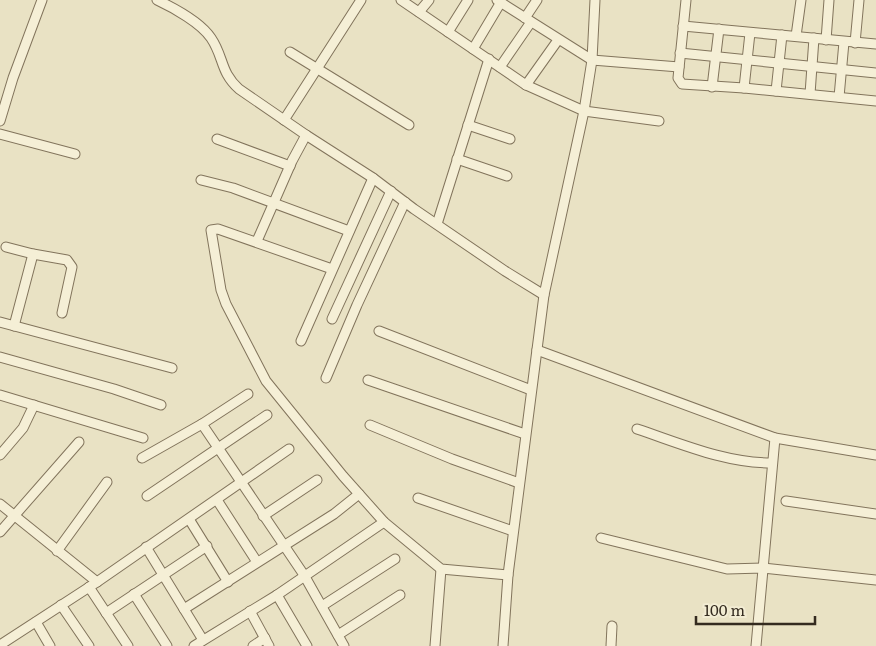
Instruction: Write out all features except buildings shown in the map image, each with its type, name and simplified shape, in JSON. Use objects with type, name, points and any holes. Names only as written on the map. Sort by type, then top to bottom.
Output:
[{"type":"street","points":[[0,121],[13,78],[42,0]]},
{"type":"street","points":[[157,0],[202,28],[211,37],[230,81],[239,89],[544,295]]},
{"type":"street","points":[[284,120],[361,0]]},
{"type":"street","points":[[402,0],[526,84],[584,111],[659,121]]},
{"type":"street","points":[[420,12],[429,0]]},
{"type":"street","points":[[448,32],[468,0]]},
{"type":"street","points":[[500,67],[528,20],[537,0]]},
{"type":"street","points":[[503,646],[513,531],[544,295],[584,111],[592,60],[595,0]]},
{"type":"street","points":[[686,0],[678,78],[682,84],[876,101]]},
{"type":"street","points":[[796,36],[801,0]]},
{"type":"street","points":[[826,40],[829,0]]},
{"type":"street","points":[[855,43],[859,0]]},
{"type":"street","points":[[473,48],[499,1],[592,60],[679,67]]},
{"type":"street","points":[[682,26],[876,44]]},
{"type":"street","points":[[712,87],[719,30]]},
{"type":"street","points":[[744,88],[750,33]]},
{"type":"street","points":[[776,91],[782,35]]},
{"type":"street","points":[[810,94],[814,38]]},
{"type":"street","points":[[526,84],[558,40]]},
{"type":"street","points":[[839,97],[844,42]]},
{"type":"street","points":[[290,52],[409,125]]},
{"type":"street","points":[[680,53],[876,73]]},
{"type":"street","points":[[437,224],[489,59]]},
{"type":"street","points":[[468,124],[510,139]]},
{"type":"street","points":[[0,134],[75,154]]},
{"type":"street","points":[[257,241],[290,166],[306,136]]},
{"type":"street","points":[[217,138],[290,166]]},
{"type":"street","points":[[458,159],[507,176]]},
{"type":"street","points":[[301,341],[373,178]]},
{"type":"street","points":[[201,180],[233,188],[349,231]]},
{"type":"street","points":[[332,319],[391,192]]},
{"type":"street","points":[[326,378],[357,305],[405,202]]},
{"type":"street","points":[[332,269],[257,241],[218,229],[211,230],[226,304],[266,381],[359,494],[384,522],[441,569],[508,575]]},
{"type":"street","points":[[6,247],[66,260],[72,267],[62,313]]},
{"type":"street","points":[[14,326],[33,254]]},
{"type":"street","points":[[0,322],[172,368]]},
{"type":"street","points":[[378,331],[531,390]]},
{"type":"street","points":[[537,350],[775,438],[876,455]]},
{"type":"street","points":[[0,357],[161,405]]},
{"type":"street","points":[[368,380],[525,434]]},
{"type":"street","points":[[142,458],[202,424],[248,394]]},
{"type":"street","points":[[0,395],[142,438]]},
{"type":"street","points":[[0,456],[23,428],[34,405]]},
{"type":"street","points":[[147,496],[267,415]]},
{"type":"street","points":[[202,424],[304,575],[344,646]]},
{"type":"street","points":[[370,425],[519,483]]},
{"type":"street","points":[[638,429],[723,458],[750,463],[772,463]]},
{"type":"street","points":[[756,646],[775,438]]},
{"type":"street","points":[[0,532],[79,442]]},
{"type":"street","points":[[0,645],[189,519],[289,449]]},
{"type":"street","points":[[263,516],[317,480]]},
{"type":"street","points":[[58,551],[108,482]]},
{"type":"street","points":[[184,609],[334,514],[359,494]]},
{"type":"street","points":[[418,498],[513,531]]},
{"type":"street","points":[[217,500],[257,562]]},
{"type":"street","points":[[786,501],[876,514]]},
{"type":"street","points":[[0,504],[58,551],[93,584],[106,612],[128,646]]},
{"type":"street","points":[[189,519],[228,582]]},
{"type":"street","points":[[194,646],[277,595],[384,522]]},
{"type":"street","points":[[601,538],[727,569],[763,568],[876,580]]},
{"type":"street","points":[[106,612],[207,546]]},
{"type":"street","points":[[146,547],[203,640]]},
{"type":"street","points":[[322,606],[395,559]]},
{"type":"street","points":[[436,646],[441,569]]},
{"type":"street","points":[[134,594],[167,646]]},
{"type":"street","points":[[277,595],[307,646]]},
{"type":"street","points":[[338,635],[400,595]]},
{"type":"street","points":[[62,605],[89,646]]},
{"type":"street","points":[[250,611],[267,642],[253,646]]},
{"type":"street","points":[[36,622],[50,646]]},
{"type":"street","points":[[611,646],[612,626]]}]
